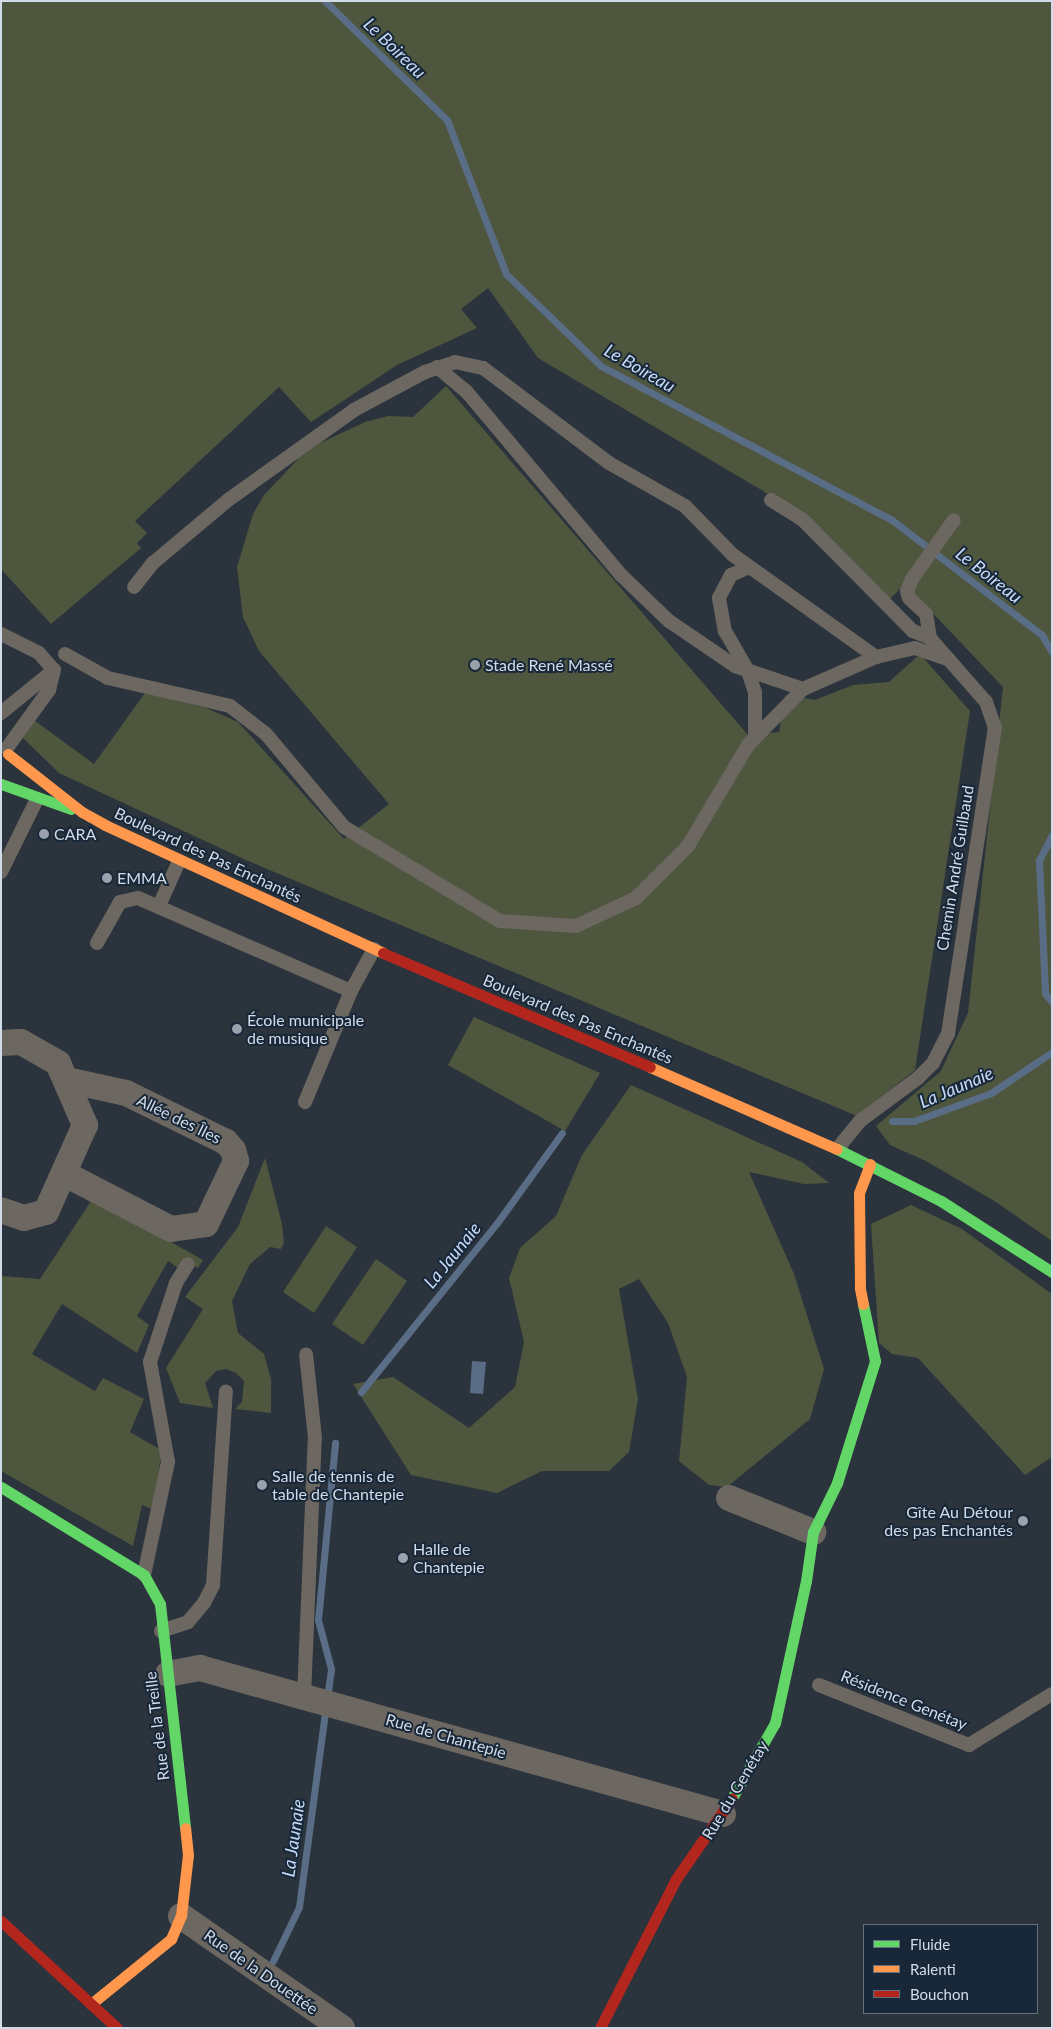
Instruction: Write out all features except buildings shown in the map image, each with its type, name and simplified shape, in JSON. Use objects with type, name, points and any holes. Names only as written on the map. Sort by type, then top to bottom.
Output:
[{"type":"street","name":"Boulevard des Pas Enchantés","points":[[5,746],[3,775],[37,798],[82,812],[179,862],[374,949],[838,1148],[941,1201],[1052,1272]]},
{"type":"street","name":"Boulevard des Pas Enchantés","points":[[5,746],[82,812]]},
{"type":"street","points":[[1,1043],[20,1042],[58,1063],[85,1125],[46,1212],[24,1218],[1,1210]]},
{"type":"street","name":"Allée des Îles","points":[[64,1174],[171,1229],[206,1224],[236,1161],[233,1150],[226,1142],[126,1093],[67,1080]]},
{"type":"street","name":"Rue du Genétay","points":[[600,2028],[676,1879],[723,1814],[775,1723],[806,1581],[812,1532],[837,1483],[875,1361],[860,1288],[859,1193],[870,1164]]},
{"type":"street","name":"Rue de la Treille","points":[[1,1487],[144,1575],[160,1604],[161,1632],[168,1674],[188,1855],[181,1916],[171,1939],[91,2004]]},
{"type":"street","points":[[729,1498],[812,1532]]},
{"type":"street","name":"Rue de Chantepie","points":[[168,1674],[200,1668],[723,1814]]},
{"type":"street","name":"Rue de la Douettée","points":[[181,1916],[342,2028]]},
{"type":"street","points":[[1,1921],[117,2028]]},
{"type":"lane","points":[[134,587],[153,563],[236,494],[354,410],[437,367],[455,362],[483,368],[609,463],[685,506],[733,555],[876,657]]},
{"type":"lane","points":[[437,367],[466,391],[621,575],[669,620],[735,666],[803,689]]},
{"type":"lane","points":[[772,500],[802,519],[912,630],[930,638]]},
{"type":"lane","points":[[930,638],[926,614],[909,598],[907,591],[912,579],[954,520]]},
{"type":"lane","points":[[749,566],[731,575],[719,598],[725,631],[748,671],[755,692],[756,738]]},
{"type":"lane","points":[[2,633],[39,653],[54,670]]},
{"type":"lane","name":"Chemin André Guilbaud","points":[[838,1148],[860,1120],[918,1078],[933,1063],[948,1034],[995,728],[986,702],[930,638]]},
{"type":"lane","points":[[65,654],[108,678],[230,706],[266,734],[344,827],[500,921],[576,926],[636,898],[688,846],[748,745],[803,689],[876,657],[915,648],[949,660]]},
{"type":"lane","points":[[1,713],[54,670]]},
{"type":"lane","points":[[5,746],[48,690],[54,670]]},
{"type":"lane","points":[[1,872],[37,798]]},
{"type":"lane","points":[[159,906],[179,862]]},
{"type":"lane","points":[[97,943],[120,902],[138,898],[351,991]]},
{"type":"lane","points":[[305,1102],[351,991],[374,949]]},
{"type":"lane","points":[[144,1575],[168,1462],[150,1362],[176,1283],[188,1264]]},
{"type":"lane","points":[[304,1696],[315,1438],[306,1354]]},
{"type":"lane","points":[[161,1632],[188,1622],[204,1603],[213,1584],[226,1391]]},
{"type":"lane","name":"Résidence Genétay","points":[[819,1685],[968,1745],[1052,1694]]},
{"type":"green space","points":[[1,1],[1052,1],[1052,1241],[996,1202],[926,1161],[890,1145],[876,1126],[941,1071],[968,1013],[1003,687],[905,584],[888,601],[807,517],[538,358],[488,288],[461,309],[477,328],[397,365],[311,422],[279,387],[135,521],[147,533],[137,543],[141,548],[51,624],[1,569]]},
{"type":"green space","points":[[446,386],[748,735],[779,732],[785,695],[815,700],[853,685],[889,682],[920,654],[970,711],[915,1070],[857,1116],[248,861],[59,773],[23,738],[34,720],[94,764],[145,693],[206,708],[238,722],[344,839],[389,804],[259,651],[243,617],[237,567],[253,514],[264,495],[299,458],[320,443],[365,422],[388,416],[413,417]]},
{"type":"green space","points":[[474,1017],[600,1073],[565,1131],[448,1065]]},
{"type":"green space","points":[[631,1085],[802,1162],[829,1183],[804,1184],[749,1172],[794,1274],[824,1369],[810,1419],[727,1487],[709,1485],[679,1461],[687,1377],[668,1323],[639,1279],[619,1289],[638,1399],[629,1452],[609,1471],[542,1471],[497,1493],[411,1475],[353,1384],[393,1377],[469,1428],[515,1387],[524,1342],[509,1278],[520,1248],[556,1216],[582,1155]]},
{"type":"green space","points":[[265,1158],[282,1224],[284,1243],[281,1249],[270,1247],[250,1264],[232,1301],[238,1333],[264,1354],[271,1379],[271,1413],[235,1409],[242,1402],[244,1381],[236,1373],[226,1369],[216,1371],[205,1383],[213,1408],[180,1403],[166,1368],[203,1309],[185,1297],[238,1227]]},
{"type":"green space","points":[[93,1198],[203,1260],[198,1268],[186,1262],[181,1270],[168,1261],[137,1316],[149,1325],[137,1353],[62,1304],[32,1354],[95,1391],[103,1378],[144,1399],[130,1432],[161,1450],[156,1504],[152,1509],[142,1505],[133,1546],[1,1471],[1,1276],[40,1279]]},
{"type":"green space","points":[[911,1205],[962,1229],[1052,1294],[1052,1457],[1025,1475],[918,1358],[892,1354],[879,1343],[871,1224]]},
{"type":"green space","points":[[326,1226],[357,1247],[314,1313],[283,1292]]},
{"type":"green space","points":[[376,1259],[407,1281],[363,1345],[332,1324]]},
{"type":"water","points":[[472,1361],[486,1362],[483,1394],[470,1393]]},
{"type":"waterway","name":"Le Boireau","points":[[325,1],[447,120],[506,274],[601,366],[892,520],[1042,635],[1052,652]]},
{"type":"waterway","name":"Le Boireau","points":[[1052,835],[1039,860],[1045,993],[1052,1002]]},
{"type":"waterway","name":"La Jaunaie","points":[[892,1121],[914,1121],[991,1093],[1052,1052]]},
{"type":"waterway","name":"La Jaunaie","points":[[361,1392],[497,1223],[562,1133]]},
{"type":"waterway","name":"La Jaunaie","points":[[328,1691],[331,1669],[318,1620],[335,1443]]},
{"type":"waterway","name":"La Jaunaie","points":[[273,1961],[299,1907],[325,1713]]},
{"type":"traffic: fast","points":[[1,784],[71,809]]},
{"type":"traffic: fast","points":[[837,1149],[941,1201],[1052,1272]]},
{"type":"traffic: fast","points":[[732,1798],[775,1723],[806,1581],[813,1532],[837,1483],[875,1361],[863,1304]]},
{"type":"traffic: fast","points":[[1,1487],[144,1575],[160,1604],[185,1828]]},
{"type":"traffic: slow","points":[[8,754],[82,812],[105,825],[383,953]]},
{"type":"traffic: slow","points":[[650,1067],[837,1149]]},
{"type":"traffic: slow","points":[[863,1304],[860,1288],[859,1193],[870,1164]]},
{"type":"traffic: slow","points":[[91,2004],[171,1939],[181,1916],[188,1855],[185,1828]]},
{"type":"traffic: jam","points":[[383,953],[650,1067]]},
{"type":"traffic: jam","points":[[600,2028],[676,1879],[732,1798]]},
{"type":"traffic: jam","points":[[1,1921],[117,2028]]},
{"type":"place","name":"Stade René Massé","points":[[475,665]]},
{"type":"place","name":"CARA","points":[[44,834]]},
{"type":"place","name":"EMMA","points":[[107,878]]},
{"type":"place","name":"École municipale de musique","points":[[237,1029]]},
{"type":"place","name":"Salle de tennis de table de Chantepie","points":[[262,1485]]},
{"type":"place","name":"Gîte Au Détour des pas Enchantés","points":[[1023,1521]]},
{"type":"place","name":"Halle de Chantepie","points":[[403,1558]]}]
